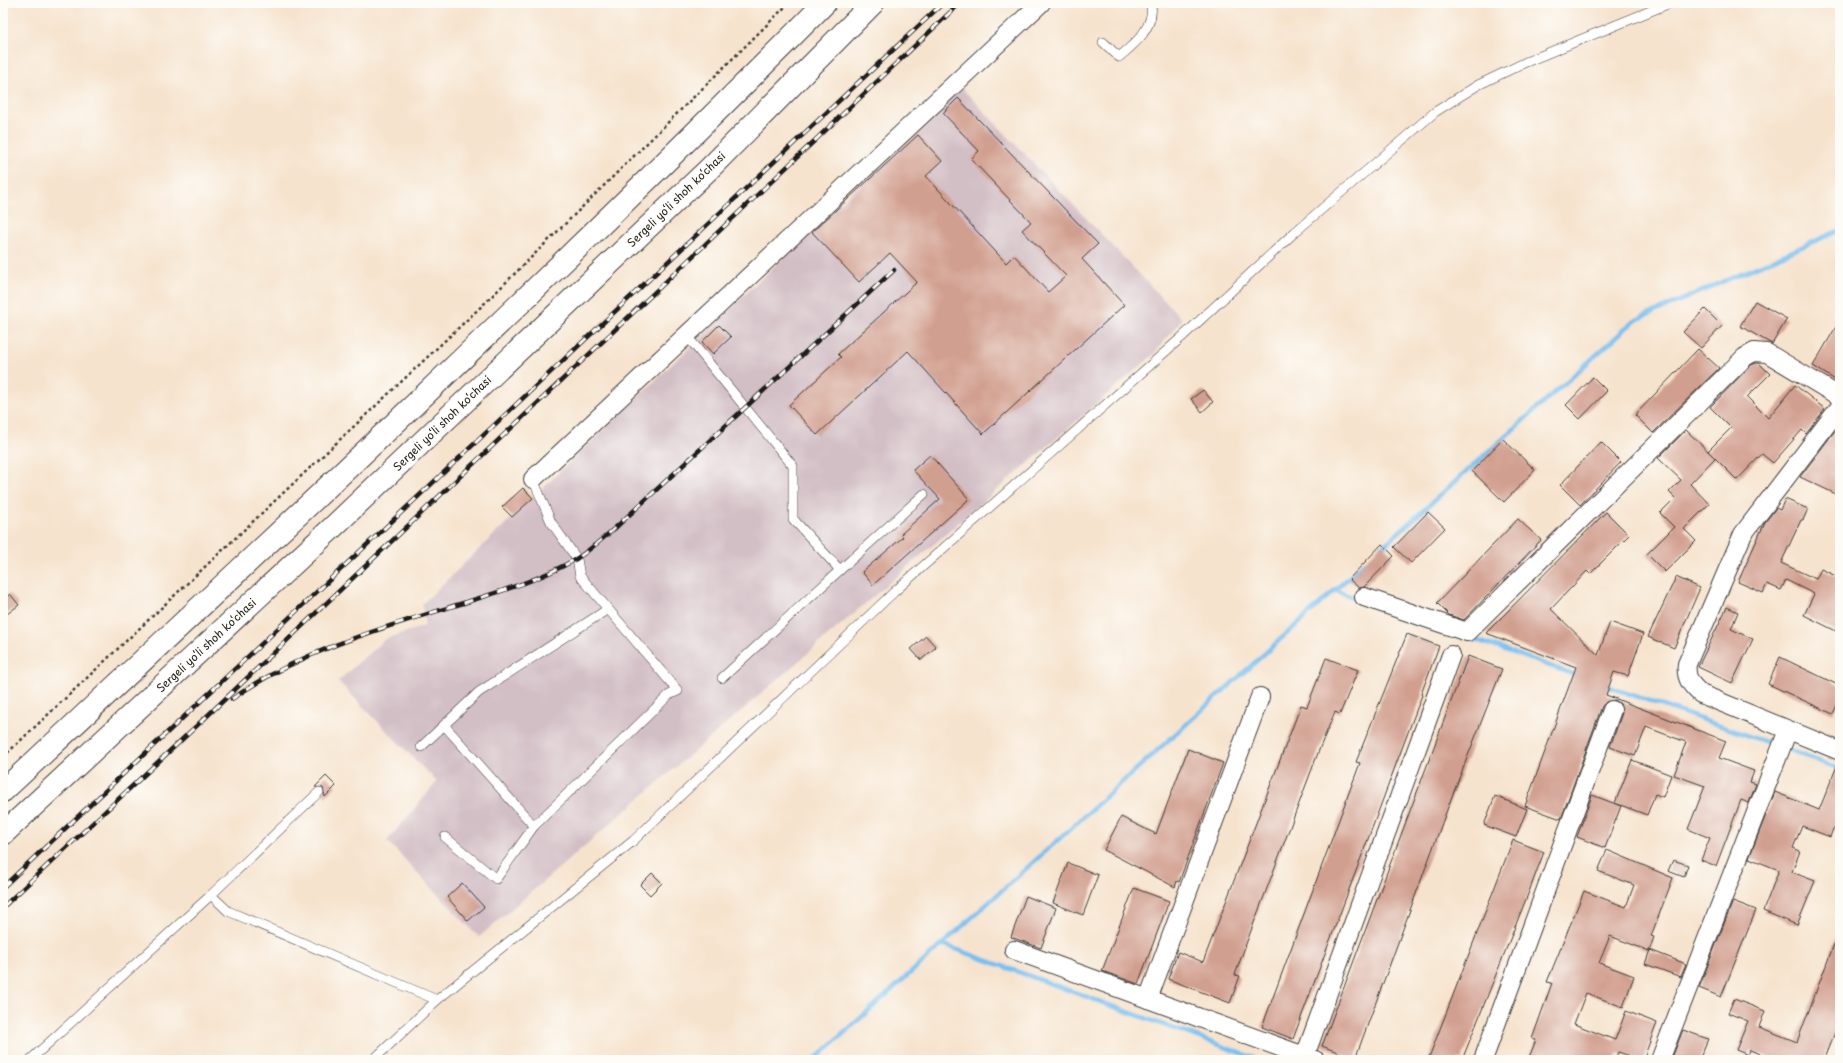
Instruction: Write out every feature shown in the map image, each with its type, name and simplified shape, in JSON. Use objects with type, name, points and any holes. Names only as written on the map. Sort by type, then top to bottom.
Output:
[{"type":"main road","points":[[3,791],[314,501],[689,140],[825,3]]},
{"type":"main road","name":"Sergeli yo‘li shoh ko‘chasi","points":[[3,834],[326,534],[704,173],[873,3]]},
{"type":"street","points":[[533,479],[1041,3]]},
{"type":"street","points":[[1364,597],[1467,632],[1745,357],[1754,352],[1767,353],[1840,397]]},
{"type":"street","points":[[1838,746],[1788,730],[1701,694],[1691,684],[1686,674],[1687,664],[1743,534],[1840,407]]},
{"type":"street","points":[[1014,950],[1310,1058],[1451,655]]},
{"type":"street","points":[[1148,999],[1260,697]]},
{"type":"street","points":[[1483,1060],[1612,710]]},
{"type":"street","points":[[1660,1060],[1788,730]]},
{"type":"lane","points":[[1103,42],[1119,57],[1140,39],[1153,14],[1151,3]]},
{"type":"lane","points":[[373,1060],[437,1000],[633,841],[894,592],[1176,342],[1296,232],[1435,112],[1478,85],[1526,62],[1670,3]]},
{"type":"lane","points":[[687,336],[793,466],[793,519],[840,570]]},
{"type":"lane","points":[[445,837],[496,879],[534,826],[669,695],[678,691],[580,576],[577,559],[551,522],[533,479]]},
{"type":"lane","points":[[722,678],[924,494]]},
{"type":"lane","points":[[421,746],[479,692],[608,609]]},
{"type":"lane","points":[[444,724],[534,826]]},
{"type":"lane","points":[[30,1060],[211,895],[319,792]]},
{"type":"lane","points":[[211,895],[228,911],[437,1000]]},
{"type":"path","points":[[3,757],[487,301],[789,3]]},
{"type":"shaded area","points":[[961,87],[1182,319],[1153,355],[479,937],[387,841],[437,782],[338,681],[385,639],[425,626],[422,604]]},
{"type":"building","points":[[958,98],[1098,244],[1082,259],[1124,305],[983,434],[908,351],[817,435],[789,405],[841,357],[838,354],[917,282],[890,253],[859,282],[812,232],[918,135],[942,161],[926,176],[1006,263],[1014,255],[1048,292],[1066,276],[1022,230],[1031,222],[971,159],[979,151],[943,113]]},
{"type":"building","points":[[1755,301],[1787,319],[1772,344],[1740,326]]},
{"type":"building","points":[[1705,309],[1722,326],[1701,348],[1683,332]]},
{"type":"building","points":[[1840,320],[1840,383],[1813,366]]},
{"type":"building","points":[[719,325],[731,337],[713,354],[702,342]]},
{"type":"building","points":[[1698,349],[1719,368],[1653,433],[1635,415]]},
{"type":"building","points":[[1759,363],[1770,374],[1747,397],[1768,418],[1795,385],[1825,409],[1806,434],[1802,430],[1773,463],[1762,454],[1737,480],[1708,451],[1731,428],[1710,407],[1751,365]]},
{"type":"building","points":[[1593,377],[1607,391],[1580,419],[1566,405]]},
{"type":"building","points":[[1203,390],[1213,402],[1202,412],[1191,399]]},
{"type":"building","points":[[1840,424],[1840,496],[1800,477]]},
{"type":"building","points":[[1686,430],[1715,458],[1690,484],[1709,504],[1684,529],[1696,541],[1665,572],[1647,554],[1674,527],[1660,513],[1675,498],[1669,492],[1681,480],[1658,458]]},
{"type":"building","points":[[1503,439],[1535,470],[1504,502],[1472,471]]},
{"type":"building","points":[[1601,442],[1621,462],[1580,505],[1560,485]]},
{"type":"building","points":[[930,455],[969,499],[873,585],[862,572],[903,537],[901,534],[940,499],[913,470]]},
{"type":"building","points":[[523,488],[533,498],[512,517],[502,507]]},
{"type":"building","points":[[1785,499],[1808,509],[1803,520],[1801,520],[1781,563],[1816,579],[1821,569],[1840,578],[1840,633],[1804,615],[1814,594],[1786,580],[1781,590],[1767,584],[1763,593],[1738,582],[1765,522],[1776,508],[1780,510]]},
{"type":"building","points":[[1428,512],[1445,528],[1411,563],[1394,547]]},
{"type":"building","points":[[1606,512],[1629,535],[1590,574],[1587,571],[1551,609],[1598,655],[1610,622],[1643,634],[1628,676],[1614,672],[1606,695],[1726,741],[1719,758],[1754,771],[1750,782],[1756,784],[1749,803],[1741,800],[1716,866],[1701,860],[1710,838],[1688,829],[1705,786],[1674,775],[1686,742],[1646,727],[1635,756],[1610,747],[1622,713],[1620,704],[1615,700],[1606,702],[1602,706],[1561,819],[1525,806],[1576,667],[1486,633]]},
{"type":"building","points":[[1518,519],[1541,540],[1464,620],[1449,615],[1437,603]]},
{"type":"building","points":[[1382,544],[1394,556],[1364,587],[1359,588],[1349,579]]},
{"type":"building","points":[[1676,577],[1700,588],[1674,648],[1648,637]]},
{"type":"building","points":[[10,594],[19,605],[3,617],[3,600]]},
{"type":"building","points":[[1727,607],[1738,612],[1731,629],[1753,639],[1732,683],[1698,667]]},
{"type":"building","points":[[1407,634],[1439,646],[1293,1039],[1262,1027],[1360,763],[1356,762]]},
{"type":"building","points":[[926,636],[936,647],[921,660],[911,649]]},
{"type":"building","points":[[1468,656],[1502,669],[1451,799],[1355,1059],[1322,1046]]},
{"type":"building","points":[[1780,657],[1840,686],[1840,698],[1833,714],[1768,684]]},
{"type":"building","points":[[1326,658],[1358,670],[1340,714],[1335,712],[1321,745],[1235,975],[1240,976],[1230,1003],[1168,979],[1178,952],[1203,962],[1301,705],[1307,707]]},
{"type":"building","points":[[1188,749],[1223,763],[1179,882],[1177,881],[1175,887],[1104,850],[1121,817],[1156,834]]},
{"type":"building","points":[[1632,760],[1671,775],[1663,797],[1655,794],[1647,815],[1615,803]]},
{"type":"building","points":[[1839,761],[1840,832],[1833,829],[1830,837],[1802,826],[1793,848],[1800,851],[1792,872],[1815,881],[1797,925],[1763,911],[1779,870],[1749,858],[1775,792],[1819,810]]},
{"type":"building","points":[[326,776],[336,786],[325,797],[323,788],[315,787]]},
{"type":"building","points":[[1592,795],[1621,806],[1605,848],[1577,837]]},
{"type":"building","points":[[1495,796],[1527,809],[1516,837],[1484,825]]},
{"type":"building","points":[[1513,840],[1544,852],[1530,889],[1462,1060],[1428,1060]]},
{"type":"building","points":[[1607,850],[1673,878],[1651,936],[1654,937],[1649,951],[1610,936],[1599,963],[1634,976],[1623,1007],[1586,993],[1574,1024],[1615,1040],[1626,1011],[1657,1023],[1643,1060],[1618,1052],[1615,1060],[1528,1060],[1536,1040],[1532,1039],[1552,983],[1547,982],[1584,891],[1626,907],[1634,885],[1598,871]]},
{"type":"building","points":[[1673,860],[1688,865],[1684,877],[1668,871]]},
{"type":"building","points":[[1068,863],[1098,875],[1083,915],[1053,903]]},
{"type":"building","points":[[652,873],[662,883],[650,895],[640,885]]},
{"type":"building","points":[[462,883],[484,907],[468,921],[447,897]]},
{"type":"building","points":[[1134,888],[1169,901],[1138,984],[1102,971]]},
{"type":"building","points":[[1026,896],[1056,908],[1041,948],[1011,937]]},
{"type":"building","points":[[1733,901],[1756,910],[1721,997],[1699,988]]},
{"type":"building","points":[[1839,931],[1840,1020],[1824,1060],[1775,1060],[1750,1050],[1748,1055],[1736,1050],[1748,1021],[1728,1013],[1734,999],[1765,1011],[1759,1027],[1797,1042]]},
{"type":"building","points":[[1650,950],[1686,964],[1681,977],[1645,964]]},
{"type":"building","points":[[1683,1030],[1708,1039],[1699,1060],[1671,1060]]},
{"type":"waterway","points":[[1379,550],[1634,321],[1840,230]]},
{"type":"waterway","points":[[814,1060],[1365,563]]},
{"type":"waterway","points":[[1334,590],[1361,600]]},
{"type":"waterway","points":[[1468,637],[1578,676]]},
{"type":"waterway","points":[[1604,685],[1766,742]]},
{"type":"waterway","points":[[1789,750],[1840,769]]},
{"type":"waterway","points":[[942,944],[1260,1060]]},
{"type":"waterway","points":[[3,1053],[8,1060]]},
{"type":"railway","points":[[3,887],[943,3]]},
{"type":"railway","points":[[3,907],[205,718],[960,3]]},
{"type":"railway","points":[[232,699],[285,667],[342,642],[519,585],[576,559],[591,549],[614,529],[894,270]]}]
